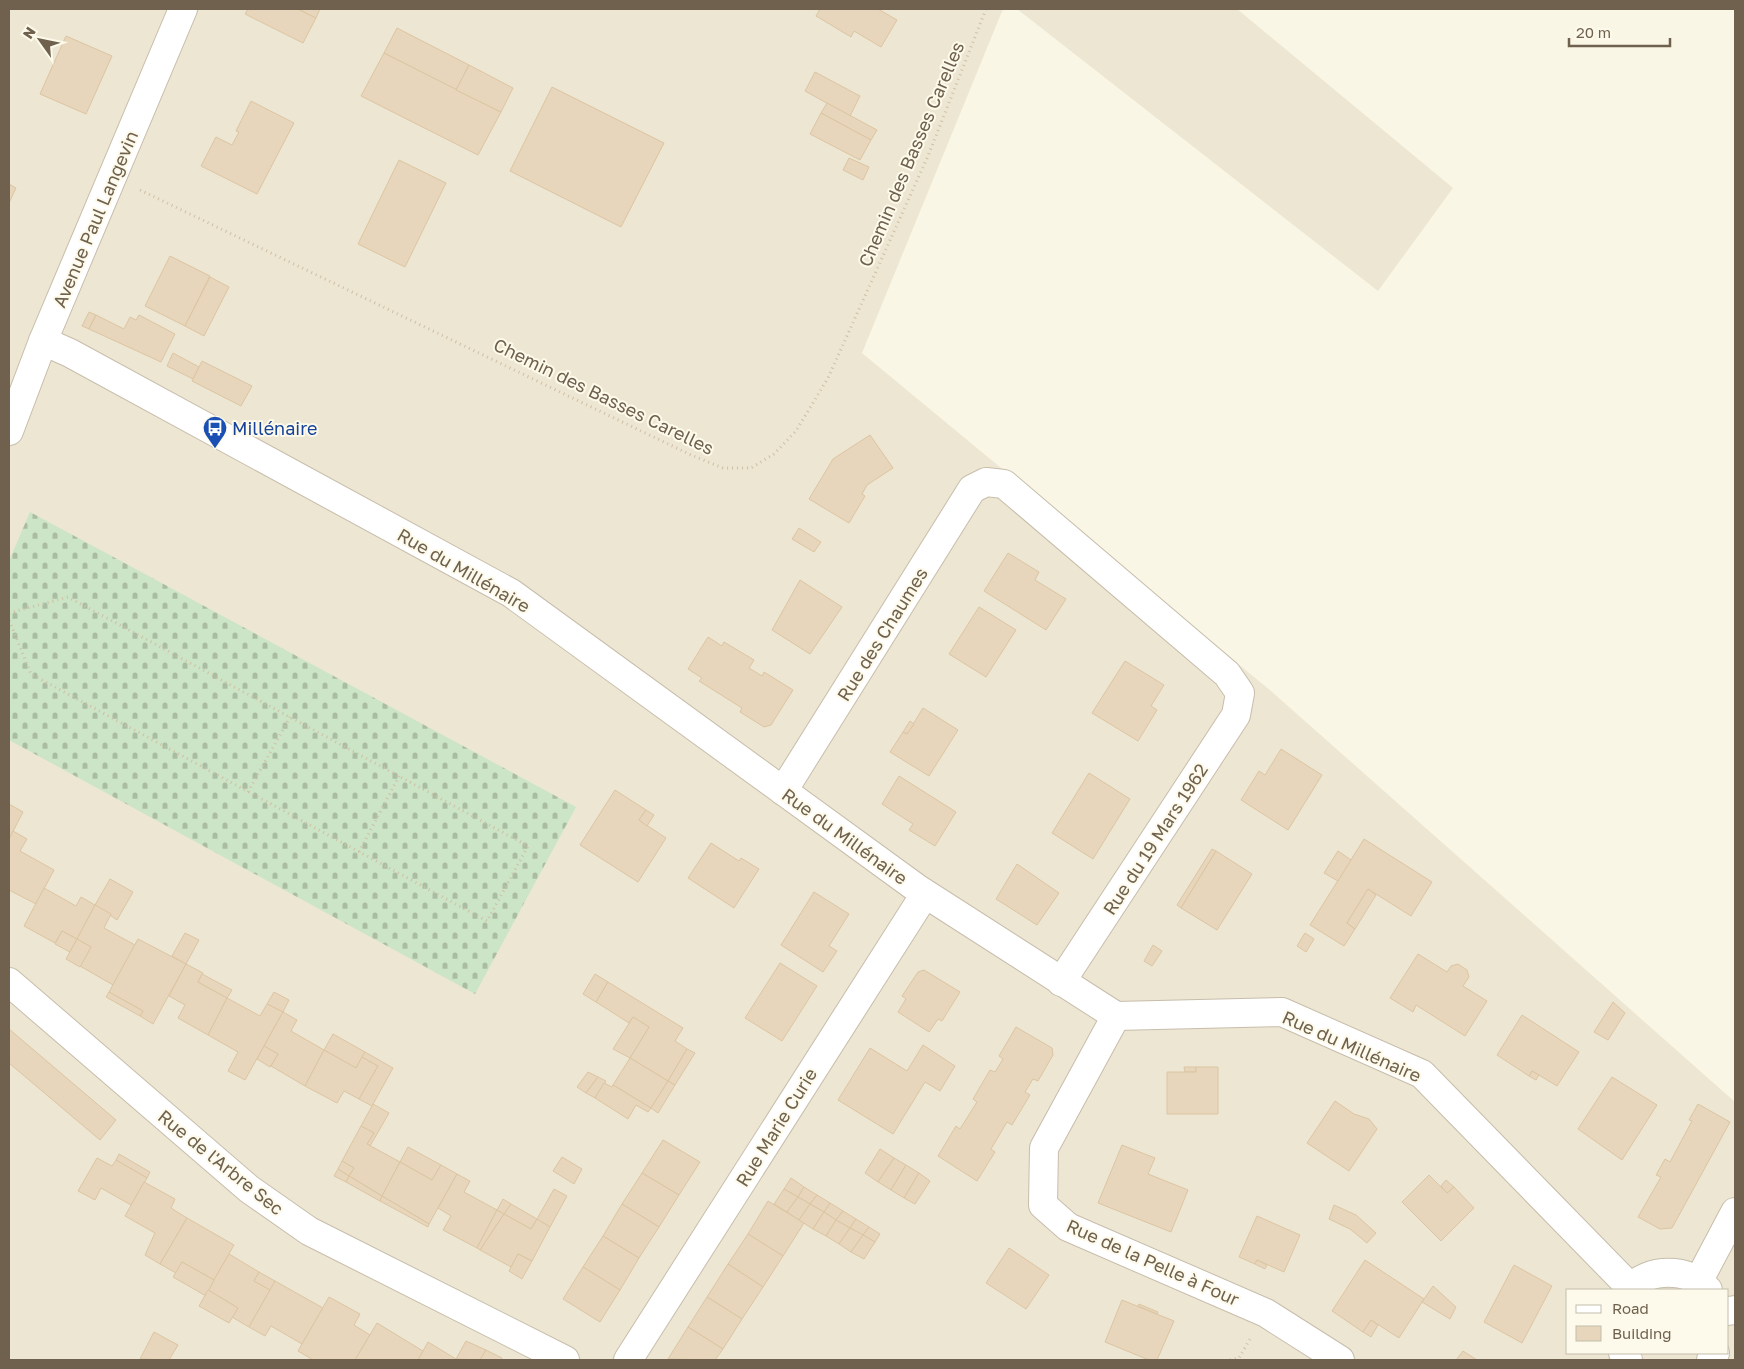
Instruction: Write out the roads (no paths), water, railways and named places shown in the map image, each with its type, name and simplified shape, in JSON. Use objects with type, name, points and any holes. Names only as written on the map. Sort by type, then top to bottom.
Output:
[{"type":"street","name":"Avenue Paul Langevin","points":[[9,431],[44,341],[183,9]]},
{"type":"street","name":"Rue du Millénaire","points":[[44,341],[77,357],[511,593],[925,894],[1116,1016],[1282,1012],[1422,1074],[1630,1289]]},
{"type":"street","name":"Rue des Chaumes","points":[[783,791],[972,489],[986,482],[1004,484],[1227,674],[1240,693]]},
{"type":"street","name":"Rue du 19 Mars 1962","points":[[1061,982],[1236,715],[1240,693]]},
{"type":"street","name":"Rue Marie Curie","points":[[628,1360],[925,894]]},
{"type":"street","name":"Rue de l'Arbre Sec","points":[[9,982],[249,1189],[309,1231],[564,1360]]},
{"type":"street","name":"Rue de la Pelle à Four","points":[[1116,1016],[1044,1148],[1043,1204],[1068,1227],[1266,1313],[1340,1360]]},
{"type":"street","points":[[1630,1289],[1648,1276],[1668,1272],[1688,1276],[1703,1286],[1735,1212]]},
{"type":"place","name":"Millénaire","points":[[215,449]]}]
